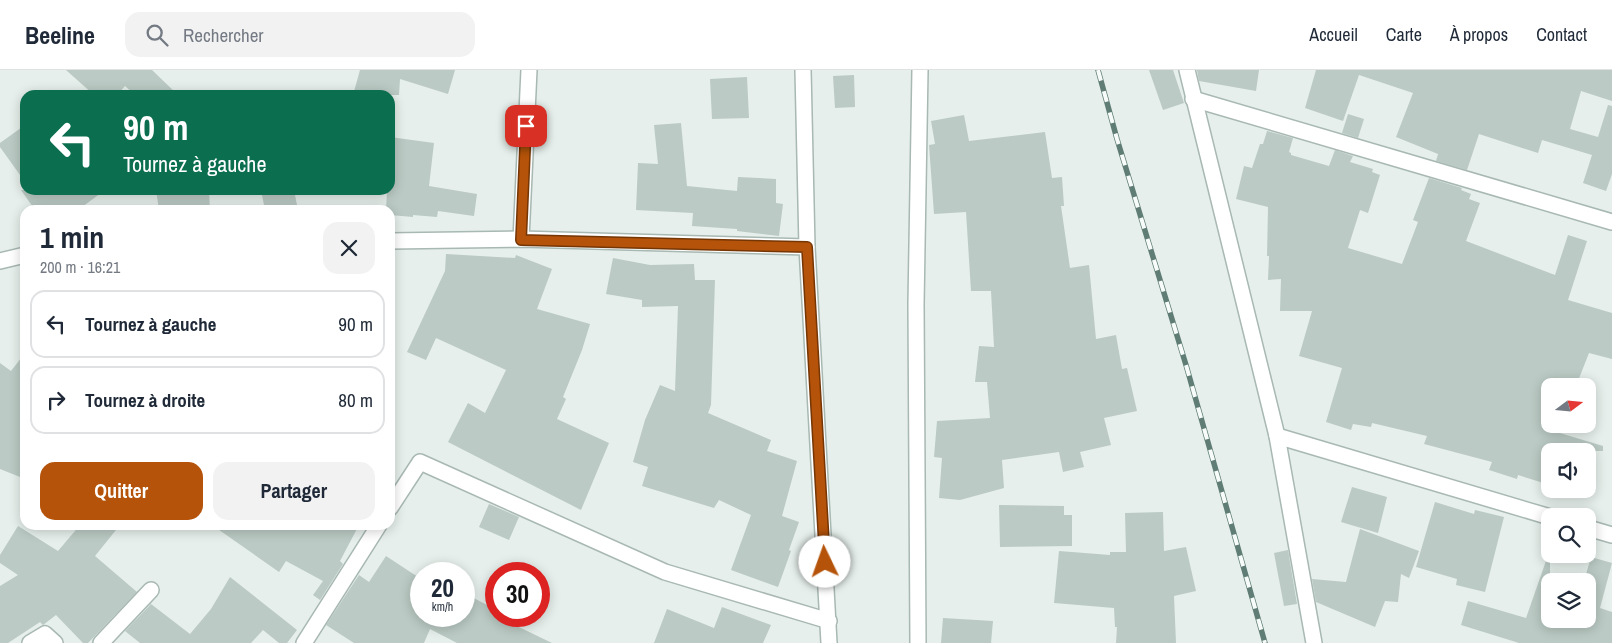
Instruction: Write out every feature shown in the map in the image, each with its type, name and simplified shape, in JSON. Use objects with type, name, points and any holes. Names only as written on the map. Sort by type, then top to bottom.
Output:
[{"type":"street","points":[[521,240],[529,70]]},
{"type":"street","points":[[803,70],[807,247],[829,643]]},
{"type":"street","points":[[918,643],[916,304],[920,70]]},
{"type":"street","points":[[1187,70],[1277,436],[1314,643]]},
{"type":"street","points":[[1193,99],[1612,222]]},
{"type":"street","points":[[395,241],[521,240],[807,247]]},
{"type":"street","points":[[0,261],[20,257]]},
{"type":"street","points":[[1277,436],[1541,514]]},
{"type":"street","points":[[395,500],[420,462],[665,572],[829,621]]},
{"type":"street","points":[[304,643],[376,530]]},
{"type":"street","points":[[1596,531],[1612,536]]},
{"type":"street","points":[[101,643],[151,590]]},
{"type":"street","points":[[30,643],[45,634],[55,643]]},
{"type":"building","points":[[66,70],[152,70],[173,90],[129,90],[125,86],[121,90],[88,90]]},
{"type":"building","points":[[360,70],[455,70],[448,94],[400,79],[399,95],[395,95],[395,90],[354,90]]},
{"type":"building","points":[[1149,70],[1173,70],[1184,103],[1163,110]]},
{"type":"building","points":[[1197,70],[1259,70],[1256,91],[1199,81]]},
{"type":"building","points":[[1316,70],[1612,70],[1612,101],[1581,91],[1570,129],[1598,137],[1608,105],[1612,106],[1612,174],[1606,191],[1583,183],[1592,155],[1542,140],[1538,153],[1479,134],[1467,170],[1436,161],[1438,154],[1396,137],[1413,93],[1359,75],[1343,121],[1305,108]]},
{"type":"building","points":[[854,75],[855,107],[835,108],[833,76]]},
{"type":"building","points":[[747,77],[749,118],[712,119],[710,79]]},
{"type":"building","points":[[1348,114],[1364,119],[1358,138],[1342,133]]},
{"type":"building","points":[[964,115],[969,141],[1045,132],[1052,178],[1062,177],[1064,206],[1061,206],[1070,268],[1089,265],[1096,339],[1116,335],[1122,369],[1127,368],[1137,411],[1104,418],[1111,445],[1080,452],[1084,467],[1063,472],[1059,452],[1002,460],[1004,488],[960,500],[939,498],[942,458],[934,457],[937,421],[990,418],[987,382],[975,382],[979,346],[994,347],[991,291],[971,291],[966,212],[934,214],[929,145],[935,144],[931,121]]},
{"type":"building","points":[[681,123],[687,186],[737,191],[738,177],[776,179],[776,203],[783,204],[779,236],[737,231],[737,229],[692,226],[693,213],[636,210],[638,163],[658,164],[654,125]]},
{"type":"building","points":[[20,129],[20,175],[0,147],[0,143]]},
{"type":"building","points":[[1267,131],[1293,138],[1289,152],[1291,155],[1329,166],[1335,150],[1353,156],[1350,162],[1373,169],[1372,172],[1380,175],[1368,213],[1360,210],[1348,248],[1402,264],[1418,222],[1413,220],[1429,178],[1462,188],[1461,190],[1471,194],[1469,199],[1480,203],[1466,241],[1555,275],[1568,235],[1587,241],[1568,300],[1612,313],[1612,359],[1589,353],[1579,378],[1541,378],[1541,433],[1560,433],[1593,443],[1541,443],[1541,482],[1518,475],[1517,479],[1489,470],[1492,462],[1424,444],[1427,436],[1372,423],[1371,427],[1353,424],[1351,430],[1326,422],[1342,368],[1299,356],[1312,311],[1280,311],[1281,279],[1268,280],[1268,207],[1236,199],[1244,166],[1252,168],[1260,144],[1263,144]]},
{"type":"building","points":[[395,138],[434,143],[429,186],[477,194],[474,216],[438,211],[437,217],[395,215],[395,205],[386,205],[387,195],[395,195]]},
{"type":"building","points":[[24,195],[98,195],[85,205],[32,205]]},
{"type":"building","points":[[157,195],[209,195],[210,205],[158,205]]},
{"type":"building","points":[[262,195],[295,195],[297,205],[264,205]]},
{"type":"building","points":[[446,254],[515,258],[516,255],[552,269],[537,309],[590,324],[582,350],[563,397],[566,399],[557,419],[609,443],[581,510],[448,442],[468,403],[485,413],[506,370],[436,338],[426,360],[407,352],[445,271]]},
{"type":"building","points":[[613,258],[650,265],[694,264],[695,280],[715,280],[711,405],[708,413],[771,440],[767,451],[797,461],[782,516],[799,522],[778,587],[731,570],[751,515],[719,500],[714,508],[642,486],[648,467],[633,462],[645,420],[660,385],[675,391],[678,306],[642,307],[642,300],[606,294]]},
{"type":"building","points":[[20,359],[20,477],[0,469],[0,363],[11,371]]},
{"type":"building","points":[[1596,444],[1603,446],[1603,451],[1596,451]]},
{"type":"building","points":[[1352,487],[1387,497],[1378,533],[1341,522]]},
{"type":"building","points":[[1435,502],[1474,514],[1475,510],[1504,517],[1485,592],[1456,585],[1457,579],[1416,567]]},
{"type":"building","points":[[489,504],[519,517],[509,540],[479,527]]},
{"type":"building","points":[[999,505],[1064,506],[1064,515],[1072,515],[1072,546],[1000,547]]},
{"type":"building","points":[[1163,512],[1164,551],[1186,547],[1196,591],[1174,596],[1176,643],[1116,643],[1117,627],[1115,627],[1114,608],[1054,603],[1059,551],[1110,555],[1110,552],[1126,552],[1125,513]]},
{"type":"building","points":[[18,526],[20,530],[24,530],[58,551],[76,530],[116,530],[95,556],[137,592],[88,643],[83,643],[56,615],[43,625],[40,622],[8,643],[0,643],[0,586],[18,575],[0,563],[0,555]]},
{"type":"building","points":[[1360,529],[1419,551],[1409,578],[1401,574],[1398,602],[1385,601],[1375,627],[1316,602],[1312,579],[1346,582]]},
{"type":"building","points":[[219,530],[356,530],[340,561],[343,564],[320,600],[313,595],[323,581],[286,561],[279,572]]},
{"type":"building","points":[[1288,550],[1297,604],[1284,606],[1274,553]]},
{"type":"building","points":[[386,556],[410,572],[410,627],[475,627],[475,599],[485,604],[485,627],[519,627],[552,643],[457,643],[430,629],[424,643],[354,643],[326,625],[359,575],[369,582]]},
{"type":"building","points":[[1596,558],[1612,563],[1600,608],[1612,612],[1612,643],[1519,643],[1461,625],[1468,601],[1526,618],[1541,575],[1541,628],[1596,628],[1596,573],[1586,573],[1589,563],[1596,563]]},
{"type":"building","points":[[1545,563],[1550,563],[1550,573],[1542,573]]},
{"type":"building","points":[[230,577],[297,630],[287,643],[279,643],[263,630],[251,643],[140,643],[125,631],[151,604],[190,634],[211,609]]},
{"type":"building","points":[[722,607],[771,625],[763,643],[654,643],[667,609],[714,628]]},
{"type":"building","points":[[943,618],[993,621],[991,643],[941,643]]},
{"type":"railway","points":[[1098,70],[1117,139],[1186,365],[1265,643]]},
{"type":"route","points":[[526,126],[521,240],[807,247],[825,562]]}]
